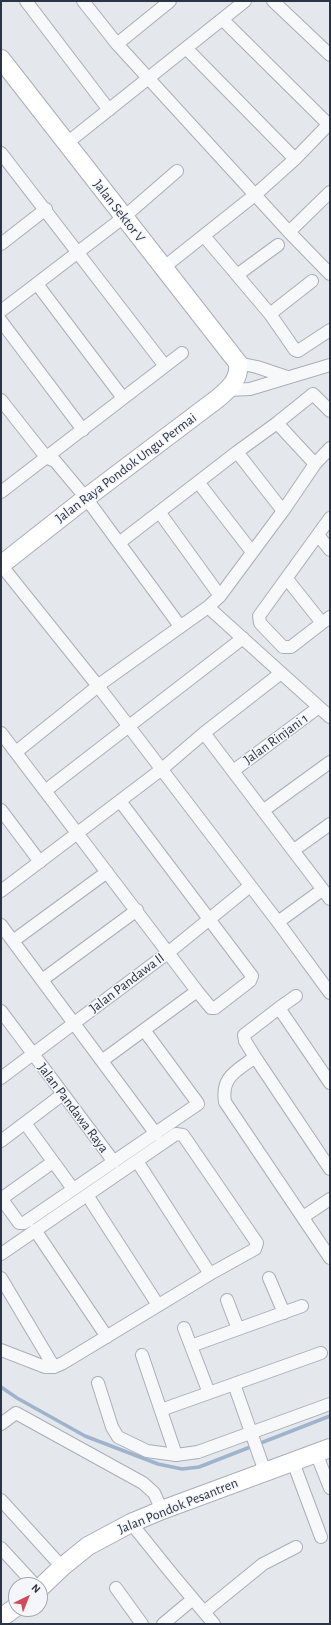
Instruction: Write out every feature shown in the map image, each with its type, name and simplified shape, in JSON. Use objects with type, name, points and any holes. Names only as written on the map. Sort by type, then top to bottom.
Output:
[{"type":"street","points":[[26,1],[110,110]]},
{"type":"street","points":[[117,44],[170,1]]},
{"type":"street","points":[[67,143],[245,1]]},
{"type":"street","points":[[273,1],[330,55]]},
{"type":"street","points":[[85,2],[117,44],[143,83],[256,194],[289,232],[328,269]]},
{"type":"street","points":[[163,268],[256,194],[295,159],[329,124],[223,20]]},
{"type":"street","points":[[186,48],[295,159]]},
{"type":"street","name":"Jalan Sektor V","points":[[1,59],[238,364]]},
{"type":"street","points":[[1,152],[165,366]]},
{"type":"street","points":[[1,311],[124,217],[177,171]]},
{"type":"street","points":[[289,232],[330,192]]},
{"type":"street","points":[[2,240],[46,209]]},
{"type":"street","points":[[204,236],[270,314],[297,351],[330,330]]},
{"type":"street","points":[[237,275],[278,245]]},
{"type":"street","points":[[270,314],[312,281]]},
{"type":"street","points":[[37,284],[123,398]]},
{"type":"street","points":[[1,321],[83,430]]},
{"type":"street","points":[[2,488],[83,430],[182,353]]},
{"type":"street","points":[[238,364],[256,367],[287,377]]},
{"type":"street","name":"Jalan Raya Pondok Ungu Permai","points":[[1,565],[228,390],[234,384],[238,375],[238,364]]},
{"type":"street","points":[[228,390],[250,389],[330,365]]},
{"type":"street","points":[[119,543],[160,513],[237,452],[278,423],[313,394],[330,411]]},
{"type":"street","points":[[1,400],[46,457],[55,461],[86,498],[180,626]]},
{"type":"street","points":[[278,423],[315,464]]},
{"type":"street","points":[[16,752],[98,686],[208,607],[220,596],[283,511],[315,464],[330,448]]},
{"type":"street","points":[[237,452],[283,511]]},
{"type":"street","points":[[198,482],[252,552]]},
{"type":"street","points":[[160,513],[220,596]]},
{"type":"street","points":[[287,579],[326,620],[291,647],[282,647],[260,623],[259,616],[330,518]]},
{"type":"street","points":[[318,535],[330,550]]},
{"type":"street","points":[[1,565],[162,769],[330,993]]},
{"type":"street","points":[[208,607],[330,717]]},
{"type":"street","points":[[46,791],[243,638]]},
{"type":"street","points":[[1,891],[162,769],[204,733],[281,673]]},
{"type":"street","name":"Jalan Rinjani 1","points":[[232,771],[319,707]]},
{"type":"street","points":[[1,733],[169,952],[197,991],[214,1009],[252,979],[252,976],[120,801]]},
{"type":"street","points":[[204,733],[232,771],[264,810],[326,894],[278,922]]},
{"type":"street","points":[[264,810],[330,762]]},
{"type":"street","points":[[1,810],[40,862]]},
{"type":"street","points":[[294,850],[330,824]]},
{"type":"street","points":[[13,941],[107,872]]},
{"type":"street","name":"Jalan Pandawa II","points":[[1,1078],[169,952],[250,886]]},
{"type":"street","points":[[42,980],[137,910]]},
{"type":"street","points":[[1,925],[103,1060],[156,1134]]},
{"type":"street","points":[[103,1060],[197,991]]},
{"type":"street","points":[[296,996],[244,1035],[245,1041],[330,1169]]},
{"type":"street","points":[[279,1008],[330,1083]]},
{"type":"street","name":"Jalan Pandawa Raya","points":[[1,1012],[114,1162]]},
{"type":"street","points":[[53,1162],[1,1199],[21,1224],[196,1106],[197,1102],[144,1030]]},
{"type":"street","points":[[255,1057],[227,1080],[224,1087],[225,1102],[330,1258]]},
{"type":"street","points":[[1,1141],[63,1094]]},
{"type":"street","points":[[25,1123],[73,1189]]},
{"type":"street","points":[[1,1254],[176,1134],[182,1135],[256,1241],[257,1246],[255,1249],[210,1274],[107,1337],[54,1367],[45,1367],[1,1350]]},
{"type":"street","points":[[137,1161],[210,1274]]},
{"type":"street","points":[[87,1195],[158,1305]]},
{"type":"street","points":[[303,1218],[330,1200]]},
{"type":"street","points":[[35,1230],[107,1337]]},
{"type":"street","points":[[1,1278],[54,1367]]},
{"type":"street","points":[[269,1278],[284,1313]]},
{"type":"street","points":[[227,1300],[238,1329]]},
{"type":"street","points":[[191,1346],[302,1306]]},
{"type":"street","points":[[184,1328],[209,1393]]},
{"type":"street","points":[[161,1410],[321,1353]]},
{"type":"street","points":[[142,1355],[176,1454]]},
{"type":"street","points":[[98,1383],[112,1427],[118,1438],[147,1451],[176,1454],[198,1452],[255,1441],[330,1404]]},
{"type":"street","points":[[234,1384],[255,1441],[264,1472]]},
{"type":"street","points":[[1,1424],[16,1413],[143,1483],[154,1493],[162,1510]]},
{"type":"street","points":[[323,1450],[330,1488]]},
{"type":"street","name":"Jalan Pondok Pesantren","points":[[48,1580],[88,1546],[131,1523],[323,1450]]},
{"type":"street","points":[[293,1462],[320,1537]]},
{"type":"street","points":[[1,1500],[62,1567]]},
{"type":"street","points":[[131,1523],[214,1624]]},
{"type":"street","points":[[204,1612],[263,1564],[296,1547]]},
{"type":"street","points":[[1,1548],[28,1577]]},
{"type":"street","points":[[116,1588],[142,1624]]},
{"type":"street","points":[[163,1624],[193,1599]]},
{"type":"waterway","points":[[1,1387],[17,1398],[85,1436],[158,1464],[182,1469],[199,1467],[330,1416]]}]
